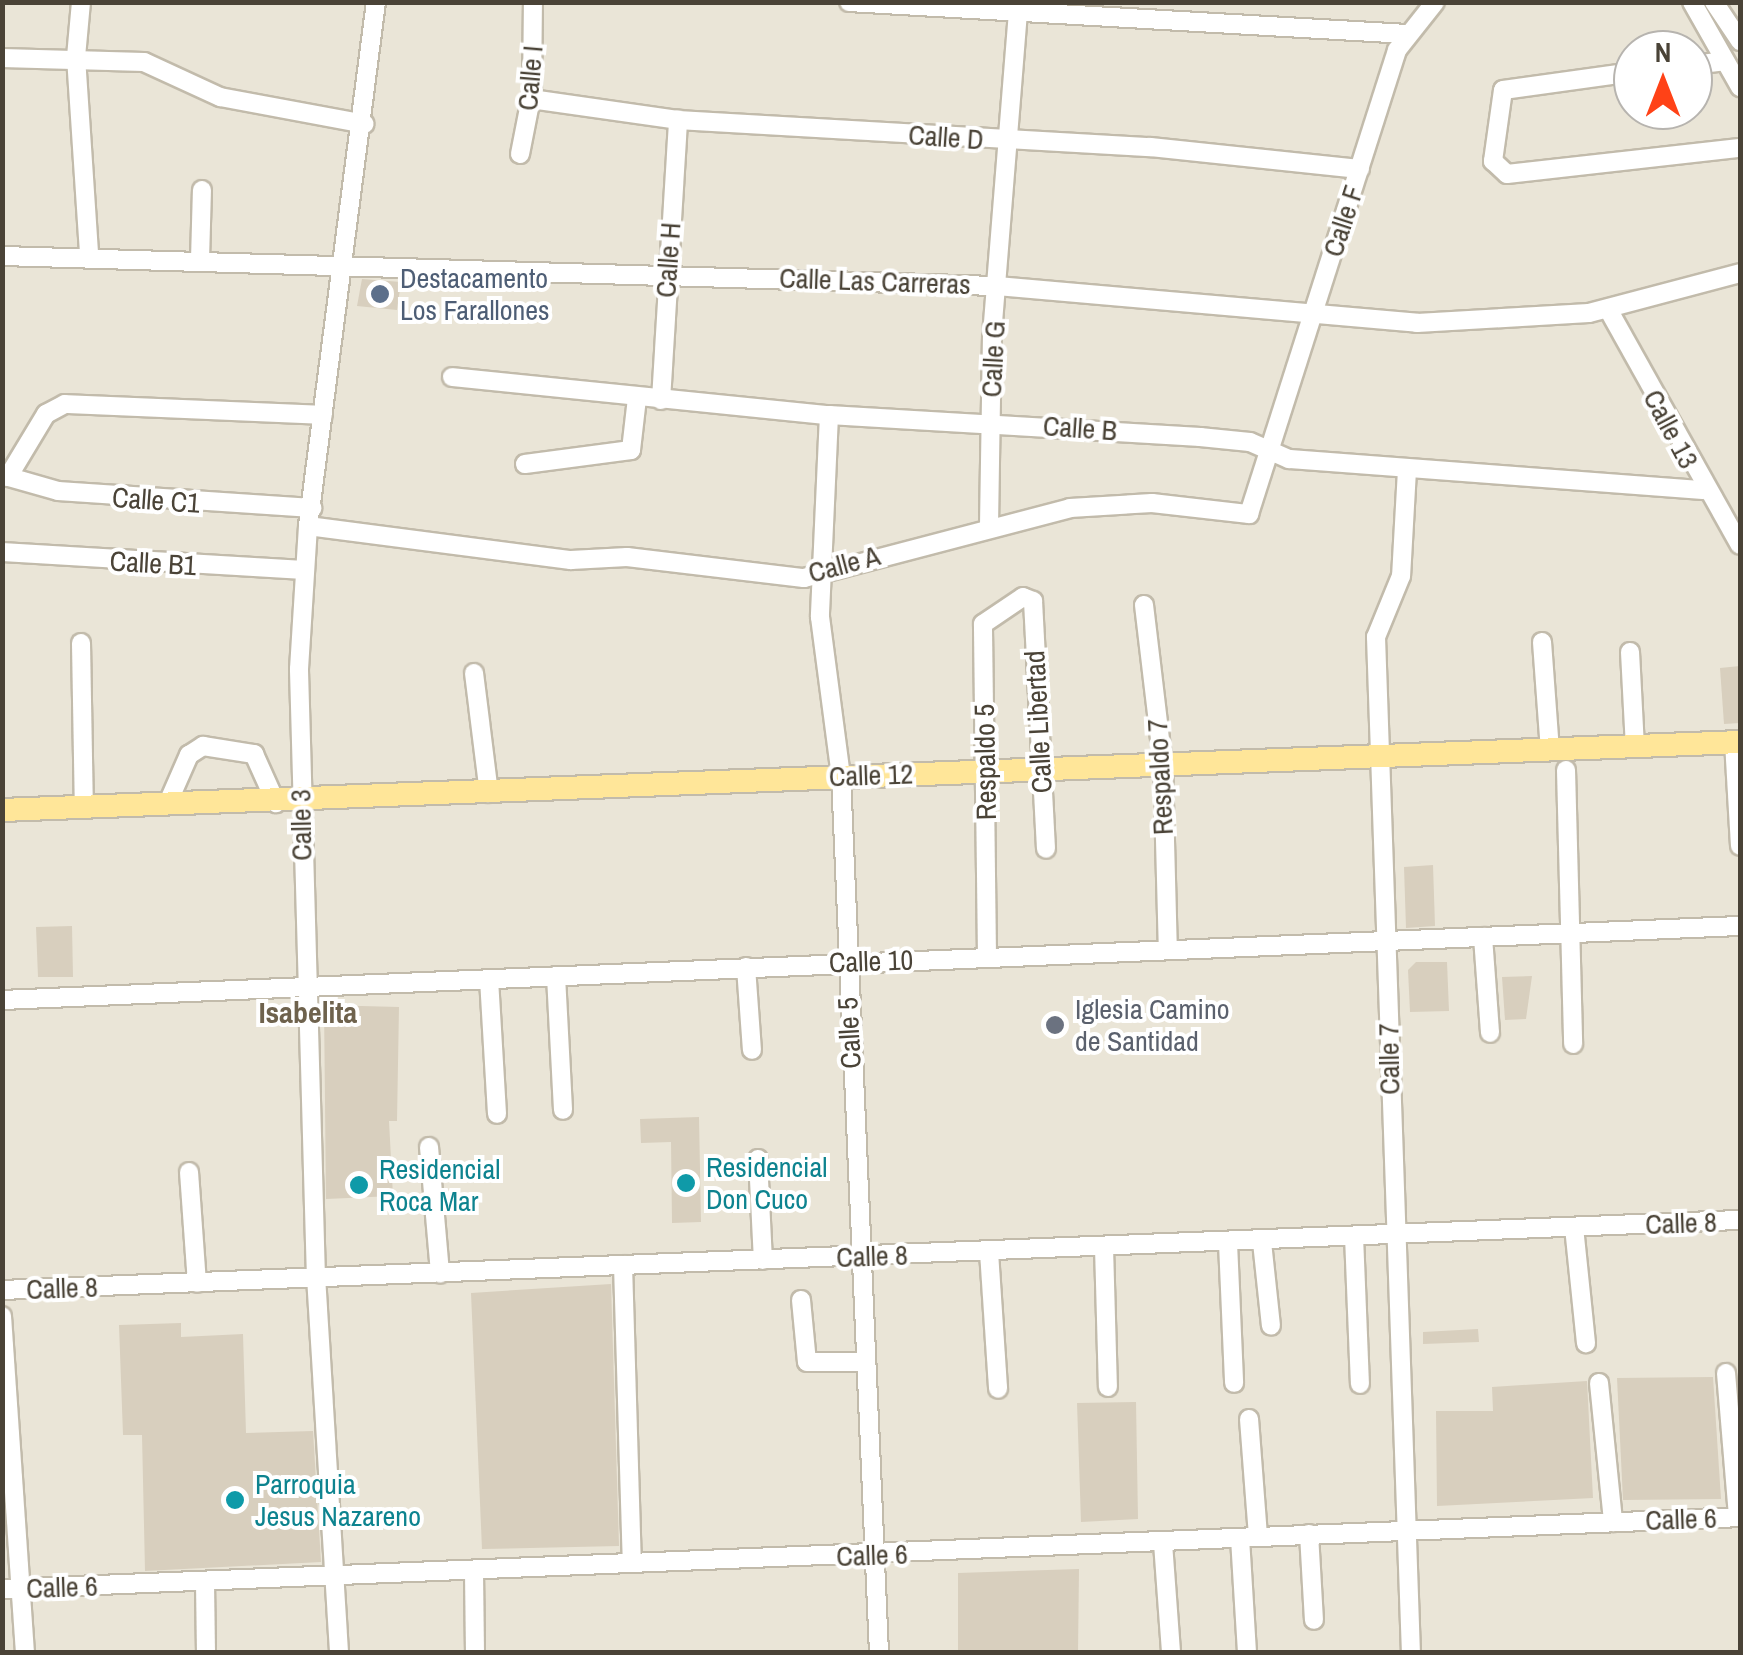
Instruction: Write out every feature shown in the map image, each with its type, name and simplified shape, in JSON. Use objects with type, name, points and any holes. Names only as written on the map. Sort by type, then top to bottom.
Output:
[{"type":"main road","name":"Calle 12","points":[[2,810],[301,803],[840,776],[1737,742]]},
{"type":"street","points":[[81,2],[76,57],[89,255]]},
{"type":"street","name":"Calle 3","points":[[339,1652],[316,1279],[304,988],[303,570],[340,265],[366,124],[376,2]]},
{"type":"street","name":"Calle I","points":[[520,154],[532,100],[534,2]]},
{"type":"street","points":[[849,2],[1407,34]]},
{"type":"street","name":"Calle F","points":[[1269,450],[1407,34],[1435,2]]},
{"type":"street","points":[[1692,2],[1740,87]]},
{"type":"street","points":[[1714,2],[1740,41]]},
{"type":"street","name":"Calle G","points":[[988,526],[1004,142],[1018,13]]},
{"type":"street","points":[[2,58],[76,57],[144,62],[220,97],[366,124]]},
{"type":"street","points":[[1713,62],[1724,61]]},
{"type":"street","points":[[1613,75],[1503,90],[1495,110],[1497,167],[1507,174],[1740,148]]},
{"type":"street","name":"Calle D","points":[[532,100],[678,120],[1004,142],[1150,146],[1360,169]]},
{"type":"street","name":"Calle H","points":[[661,400],[678,120]]},
{"type":"street","points":[[200,260],[202,190]]},
{"type":"street","name":"Calle Las Carreras","points":[[2,256],[89,255],[997,286],[1312,319],[1459,322],[1608,309],[1740,273]]},
{"type":"street","name":"Calle 13","points":[[1608,309],[1704,490],[1740,545]]},
{"type":"street","name":"Calle B","points":[[452,377],[829,415],[1217,438],[1269,450],[1289,459],[1704,490]]},
{"type":"street","points":[[526,464],[632,450],[637,398]]},
{"type":"street","points":[[5,476],[46,414],[66,404],[324,415]]},
{"type":"street","name":"Calle 5","points":[[829,415],[820,617],[840,776],[879,1652]]},
{"type":"street","name":"Calle A","points":[[310,517],[570,560],[622,557],[800,578],[988,526],[1152,503],[1249,514],[1269,450]]},
{"type":"street","name":"Calle 7","points":[[1407,470],[1401,576],[1376,637],[1392,1234],[1412,1652]]},
{"type":"street","name":"Calle C1","points":[[5,476],[58,492],[310,517]]},
{"type":"street","name":"Calle B1","points":[[2,552],[303,570]]},
{"type":"street","name":"Calle Libertad","points":[[1028,598],[1046,848]]},
{"type":"street","name":"Respaldo 5","points":[[987,956],[984,619],[1028,598]]},
{"type":"street","name":"Respaldo 7","points":[[1144,605],[1163,764],[1168,949]]},
{"type":"street","points":[[1542,642],[1550,750]]},
{"type":"street","points":[[80,643],[84,808]]},
{"type":"street","points":[[1630,652],[1634,746]]},
{"type":"street","points":[[474,673],[489,794]]},
{"type":"street","points":[[1737,742],[1740,846]]},
{"type":"street","points":[[168,805],[190,755],[204,746],[254,754],[276,803]]},
{"type":"street","points":[[1566,770],[1567,933],[1573,1044]]},
{"type":"street","name":"Calle 10","points":[[2,1000],[1740,926]]},
{"type":"street","points":[[1482,937],[1490,1033]]},
{"type":"street","points":[[746,966],[752,1050]]},
{"type":"street","points":[[556,976],[563,1110]]},
{"type":"street","points":[[490,979],[498,1114]]},
{"type":"street","points":[[429,1147],[440,1274]]},
{"type":"street","points":[[758,1160],[763,1260]]},
{"type":"street","points":[[189,1172],[196,1283]]},
{"type":"street","name":"Calle 8","points":[[2,1290],[1740,1220]]},
{"type":"street","points":[[1574,1227],[1586,1343]]},
{"type":"street","points":[[1354,1236],[1360,1384]]},
{"type":"street","points":[[1262,1242],[1272,1326]]},
{"type":"street","points":[[1228,1243],[1234,1383]]},
{"type":"street","points":[[1104,1248],[1108,1387]]},
{"type":"street","points":[[989,1252],[998,1389]]},
{"type":"street","points":[[623,1266],[632,1563]]},
{"type":"street","points":[[802,1300],[807,1362],[866,1362]]},
{"type":"street","points":[[2,1316],[8,1489],[23,1588],[26,1652]]},
{"type":"street","points":[[1726,1373],[1739,1517]]},
{"type":"street","points":[[1599,1383],[1613,1522]]},
{"type":"street","points":[[1247,1652],[1250,1419]]},
{"type":"street","name":"Calle 6","points":[[2,1589],[1739,1517]]},
{"type":"street","points":[[1309,1534],[1314,1620]]},
{"type":"street","points":[[1163,1543],[1172,1652]]},
{"type":"street","points":[[474,1572],[475,1652]]},
{"type":"street","points":[[205,1582],[206,1652]]},
{"type":"shaded area","points":[[3,3],[1740,3],[1740,1652],[3,1652]]},
{"type":"building","name":"Destacamento Los Farallones","points":[[362,279],[401,282],[397,310],[357,306]]},
{"type":"building","points":[[1740,666],[1740,723],[1724,724],[1720,668]]},
{"type":"building","points":[[1433,865],[1435,926],[1406,928],[1404,867]]},
{"type":"building","points":[[72,926],[73,977],[38,977],[36,927]]},
{"type":"building","points":[[1416,962],[1447,962],[1449,1011],[1410,1012],[1408,970]]},
{"type":"building","points":[[1532,976],[1526,1019],[1505,1020],[1502,977]]},
{"type":"building","points":[[324,1005],[399,1007],[397,1121],[389,1121],[393,1196],[326,1199]]},
{"type":"building","name":"Residencial Don Cuco","points":[[699,1117],[701,1222],[672,1223],[671,1142],[641,1143],[640,1119]]},
{"type":"building","points":[[611,1284],[619,1546],[482,1549],[471,1293]]},
{"type":"building","name":"Parroquia Jesus Nazareno","points":[[181,1323],[181,1337],[243,1334],[246,1433],[313,1431],[321,1562],[145,1571],[142,1435],[123,1435],[119,1325]]},
{"type":"building","points":[[1478,1329],[1479,1342],[1423,1344],[1423,1332]]},
{"type":"building","points":[[1713,1377],[1721,1499],[1623,1500],[1617,1378]]},
{"type":"building","points":[[1587,1381],[1593,1498],[1437,1506],[1436,1411],[1493,1411],[1492,1387]]},
{"type":"building","points":[[1136,1402],[1138,1519],[1081,1522],[1077,1403]]},
{"type":"building","points":[[1079,1569],[1078,1652],[958,1652],[958,1573]]},
{"type":"place","name":"Destacamento Los Farallones","points":[[380,294]]},
{"type":"place","name":"Iglesia Camino de Santidad","points":[[1055,1025]]},
{"type":"place","name":"Residencial Don Cuco","points":[[686,1183]]},
{"type":"place","name":"Residencial Roca Mar","points":[[359,1185]]},
{"type":"place","name":"Parroquia Jesus Nazareno","points":[[235,1500]]},
{"type":"district","name":"Isabelita","points":[[308,1012]]}]
